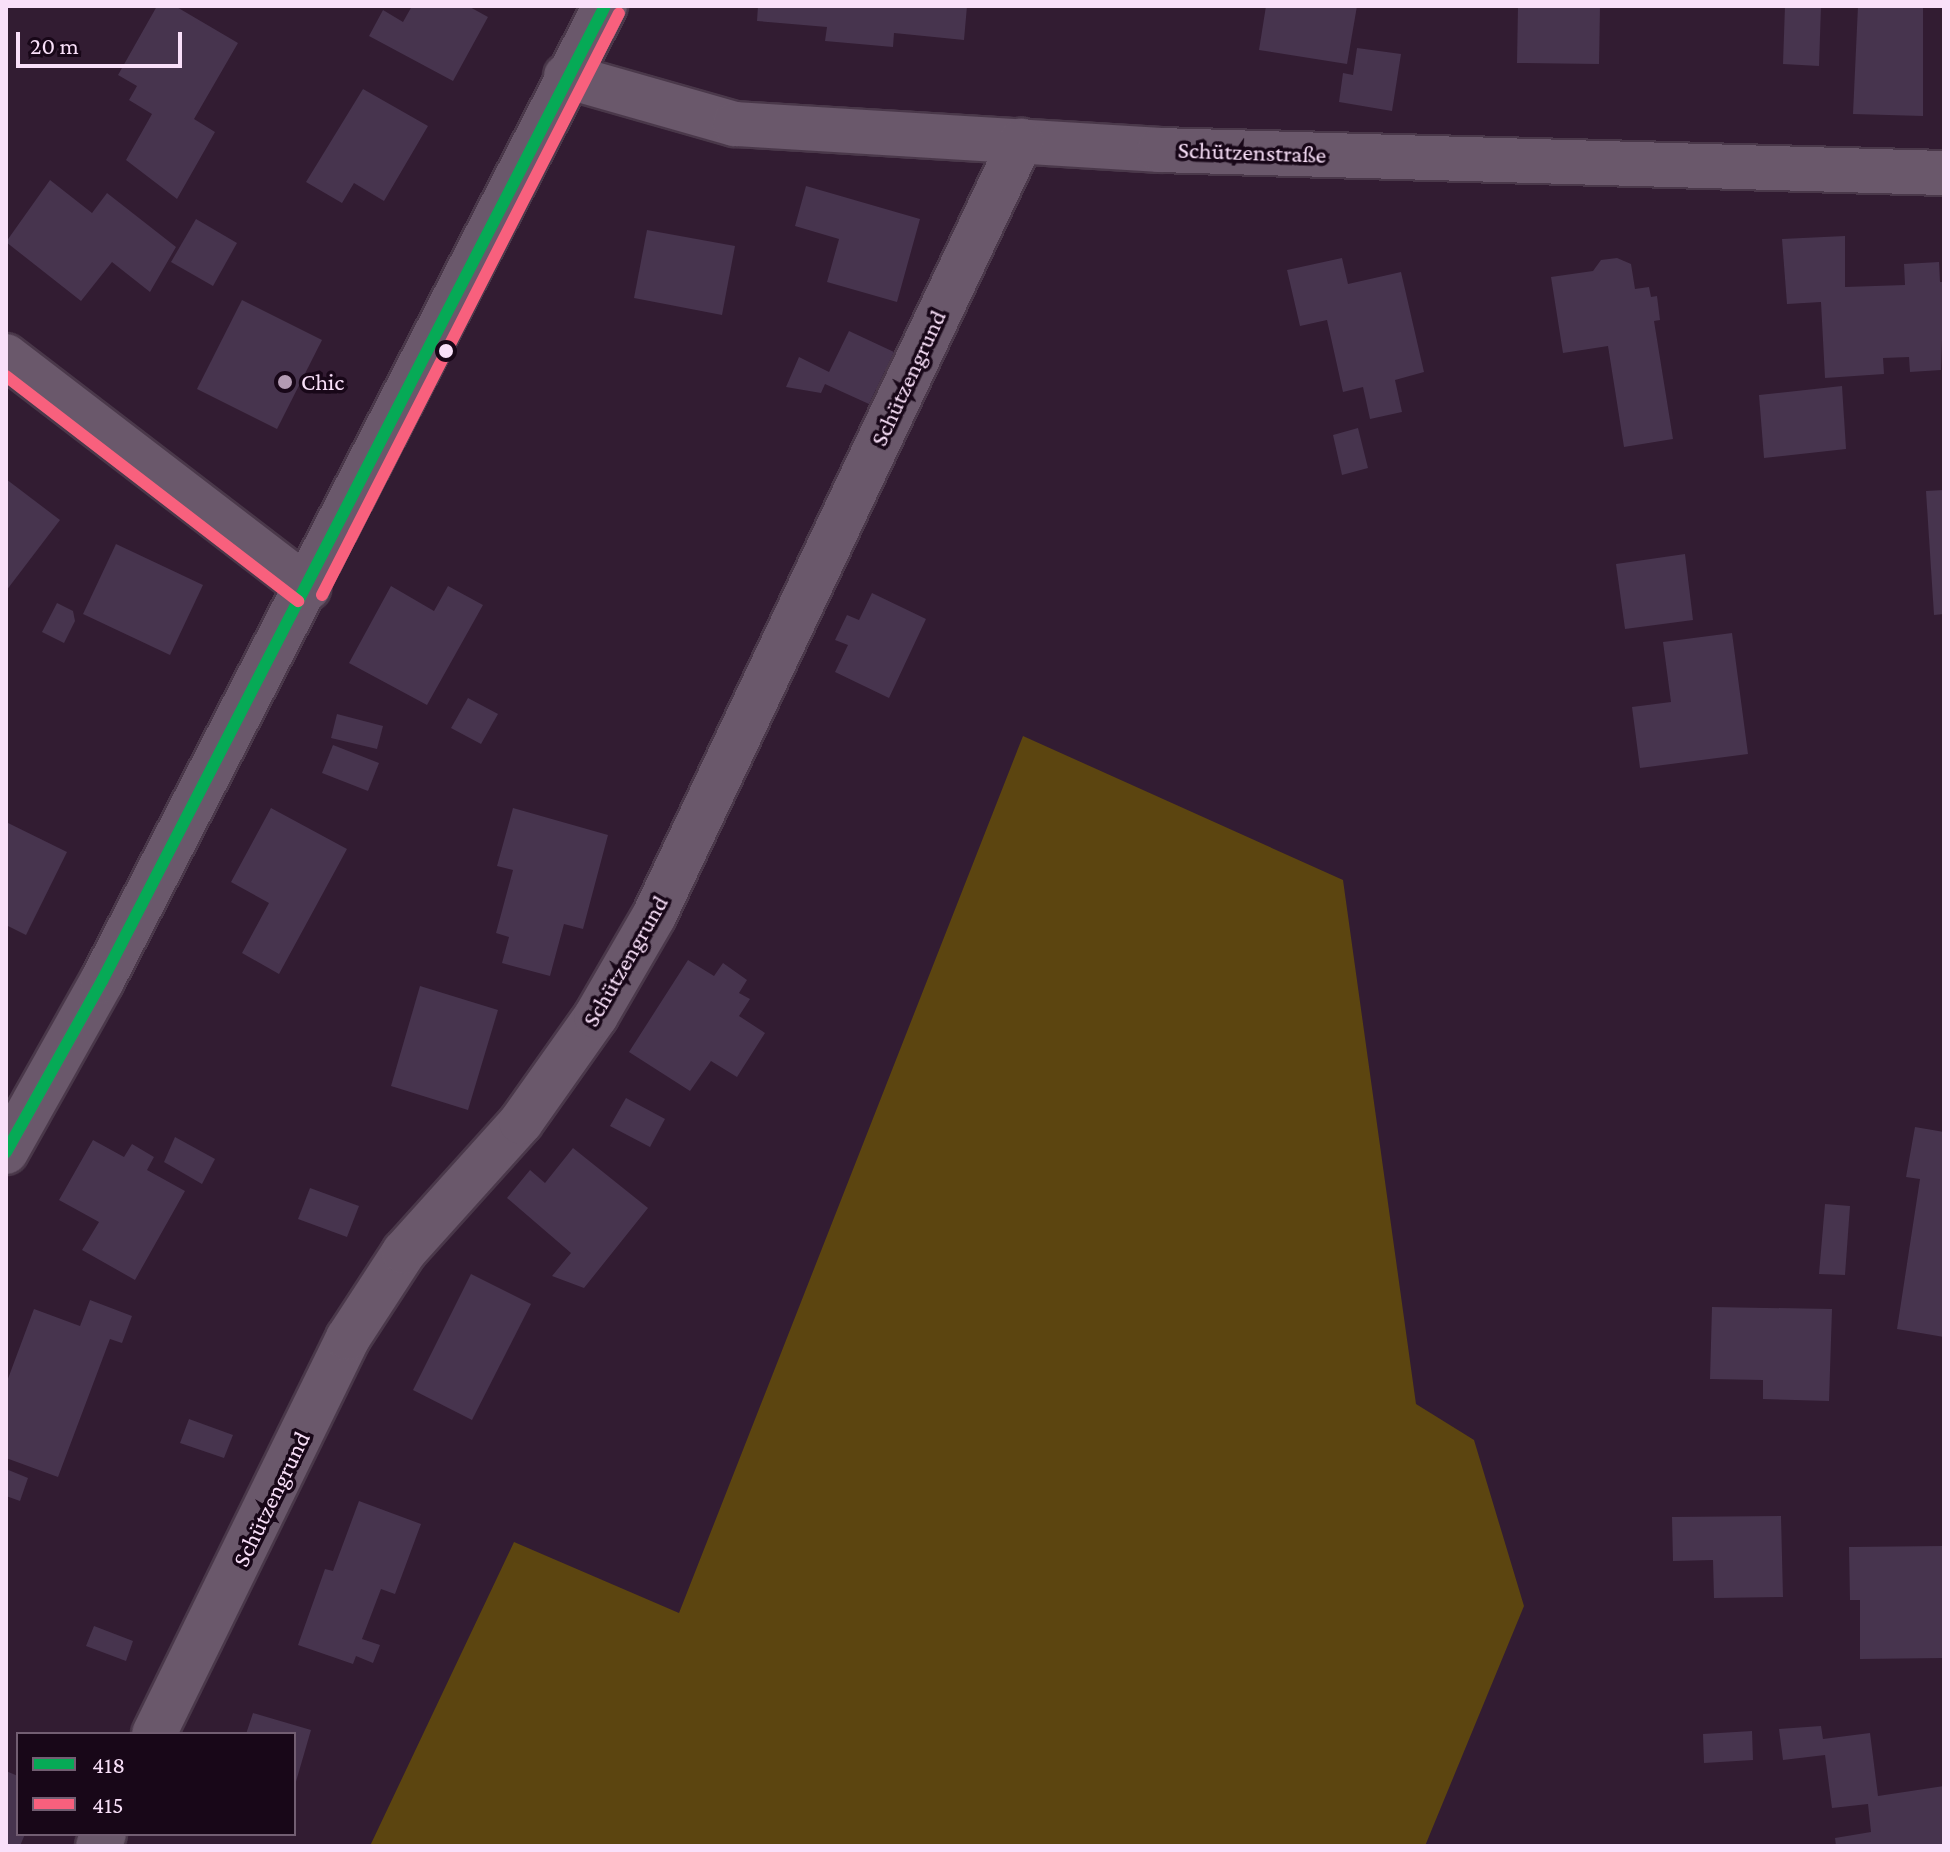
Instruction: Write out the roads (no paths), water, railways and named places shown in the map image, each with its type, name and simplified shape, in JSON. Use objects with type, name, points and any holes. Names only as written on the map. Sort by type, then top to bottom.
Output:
[{"type":"street","points":[[6,1152],[102,981],[308,588],[566,76],[605,6]]},
{"type":"street","name":"Schützenstraße","points":[[566,76],[735,124],[1159,150],[1944,173]]},
{"type":"street","name":"Schützengrund","points":[[155,1732],[348,1338],[404,1252],[521,1122],[596,1016],[654,916],[1021,141]]},
{"type":"street","points":[[6,356],[308,588]]},
{"type":"place","name":"Chic","points":[[285,382]]}]
